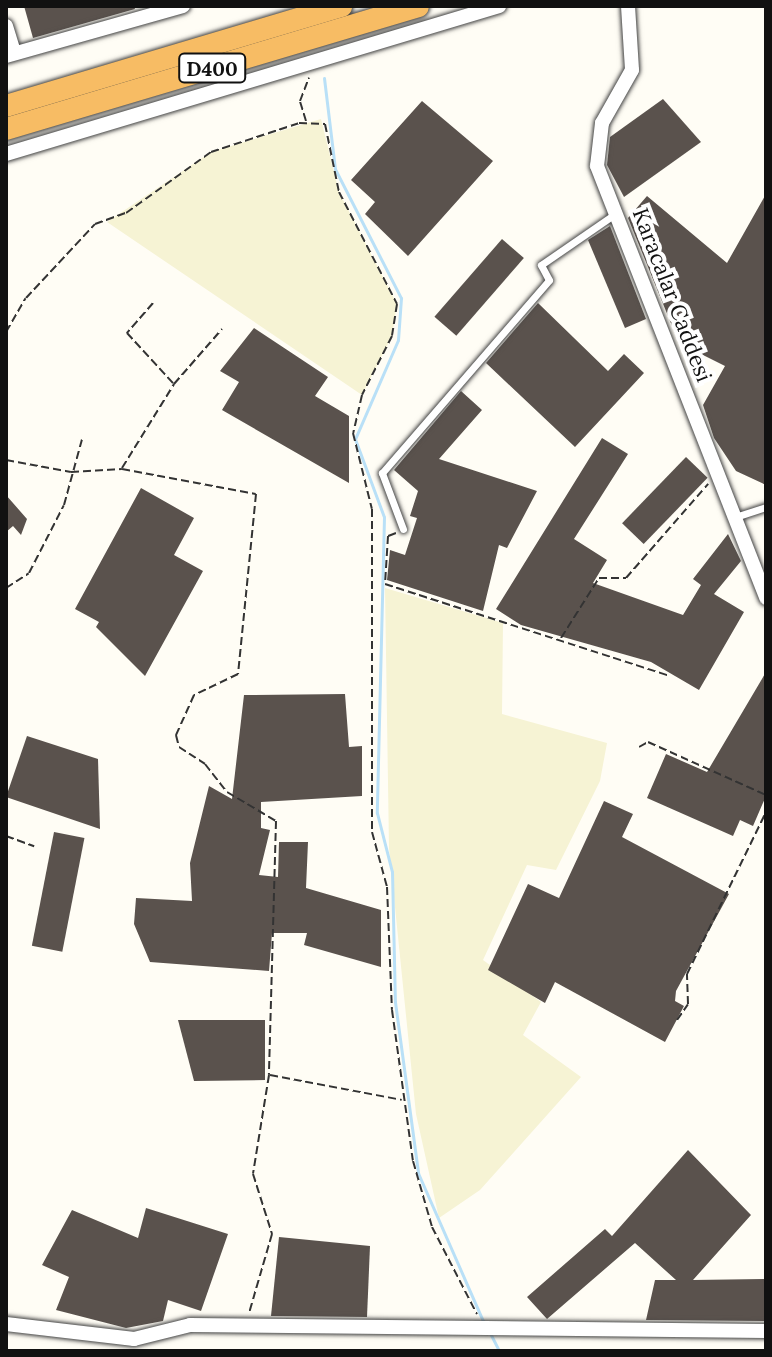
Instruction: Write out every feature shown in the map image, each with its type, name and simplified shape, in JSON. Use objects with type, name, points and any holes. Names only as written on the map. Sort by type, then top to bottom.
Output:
[{"type":"highway","name":"D400","points":[[6,106],[341,6]]},
{"type":"highway","name":"D400","points":[[6,129],[418,6]]},
{"type":"street","points":[[6,26],[10,55],[183,6]]},
{"type":"street","points":[[6,154],[499,6]]},
{"type":"street","name":"Karacalar Caddesi","points":[[628,6],[632,70],[595,143],[617,213],[766,598]]},
{"type":"street","points":[[384,16],[391,38]]},
{"type":"street","points":[[6,1324],[134,1339],[190,1325],[485,1332],[766,1331]]},
{"type":"lane","points":[[403,529],[382,473],[549,280],[541,265],[586,227],[617,213]]},
{"type":"lane","points":[[735,517],[766,507]]},
{"type":"path","points":[[306,122],[300,101],[308,63]]},
{"type":"path","points":[[6,332],[26,298],[95,224],[126,213],[211,152],[306,122],[325,124],[339,192],[397,304],[392,336],[362,395],[353,433],[372,509],[372,832],[387,887],[403,1101],[432,1227],[485,1332]]},
{"type":"path","points":[[153,303],[127,333],[174,384]]},
{"type":"path","points":[[122,469],[174,384],[222,329]]},
{"type":"path","points":[[6,588],[29,573],[72,488],[71,472],[82,439]]},
{"type":"path","points":[[6,460],[71,472],[122,469],[256,494],[238,674],[194,695],[176,735],[179,747],[205,764],[227,792],[276,821],[269,1075],[253,1174],[272,1234],[251,1327]]},
{"type":"path","points":[[561,638],[599,578],[626,578],[717,474]]},
{"type":"path","points":[[403,529],[388,536],[385,584],[561,638],[669,676]]},
{"type":"path","points":[[639,747],[648,742],[766,795]]},
{"type":"path","points":[[677,1020],[688,1004],[687,974],[766,812]]},
{"type":"path","points":[[6,836],[34,846]]},
{"type":"path","points":[[269,1075],[403,1101]]},
{"type":"shaded area","points":[[321,119],[339,192],[397,304],[392,336],[362,395],[107,222],[211,152]]},
{"type":"shaded area","points":[[385,588],[503,623],[502,714],[607,743],[600,781],[556,870],[527,865],[483,960],[541,1002],[523,1035],[581,1077],[480,1190],[439,1218],[416,1114],[389,848]]},
{"type":"building","points":[[24,6],[134,6],[135,9],[33,38]]},
{"type":"building","points":[[663,99],[701,142],[624,197],[607,165],[610,137]]},
{"type":"building","points":[[422,101],[493,161],[408,256],[365,214],[375,202],[351,180]]},
{"type":"building","points":[[766,194],[766,485],[736,471],[714,438],[703,405],[725,366],[679,343],[628,218],[647,196],[727,263]]},
{"type":"building","points":[[610,226],[646,319],[625,328],[588,240]]},
{"type":"building","points":[[502,239],[524,258],[456,336],[434,317]]},
{"type":"building","points":[[538,303],[608,371],[624,354],[644,373],[575,447],[486,363]]},
{"type":"building","points":[[254,328],[328,377],[315,396],[349,416],[349,483],[222,410],[239,382],[220,371]]},
{"type":"building","points":[[461,391],[482,410],[439,459],[537,491],[507,548],[499,545],[483,611],[387,580],[390,550],[405,555],[417,518],[410,516],[418,491],[394,470]]},
{"type":"building","points":[[602,438],[628,454],[574,539],[607,560],[593,583],[683,615],[701,585],[693,579],[728,534],[741,561],[714,594],[744,612],[699,690],[651,662],[521,625],[496,609]]},
{"type":"building","points":[[686,457],[708,478],[644,544],[622,523]]},
{"type":"building","points":[[141,488],[194,518],[174,555],[203,571],[145,676],[96,627],[99,622],[75,609]]},
{"type":"building","points":[[6,495],[27,519],[21,535],[13,526],[6,532]]},
{"type":"building","points":[[766,672],[766,796],[753,826],[740,820],[733,836],[647,798],[666,754],[707,772]]},
{"type":"building","points":[[345,694],[349,747],[362,746],[362,796],[261,802],[261,828],[270,830],[259,875],[278,877],[279,842],[308,842],[306,888],[381,910],[381,967],[304,945],[307,933],[272,933],[269,971],[150,962],[134,924],[136,898],[192,901],[190,863],[209,786],[232,799],[244,695]]},
{"type":"building","points":[[27,736],[98,759],[100,829],[6,797]]},
{"type":"building","points":[[604,801],[633,814],[622,837],[729,894],[676,991],[675,1001],[684,1006],[665,1042],[555,982],[545,1003],[488,970],[528,884],[559,898]]},
{"type":"building","points":[[54,832],[84,838],[62,952],[32,946]]},
{"type":"building","points":[[178,1020],[265,1020],[265,1080],[194,1081]]},
{"type":"building","points":[[688,1150],[751,1215],[693,1280],[766,1279],[766,1321],[646,1320],[655,1280],[676,1280],[635,1243],[547,1319],[527,1297],[605,1229],[612,1236]]},
{"type":"building","points":[[146,1208],[228,1234],[201,1311],[168,1300],[163,1321],[126,1328],[56,1310],[69,1277],[42,1265],[72,1210],[138,1238]]},
{"type":"building","points":[[279,1237],[370,1246],[367,1317],[271,1316]]},
{"type":"waterway","points":[[324,78],[335,169],[401,298],[398,340],[355,439],[384,517],[377,813],[392,872],[395,1002],[418,1173],[484,1323]]},
{"type":"waterway","points":[[490,1333],[499,1351]]},
{"type":"waterway","points":[[6,1350],[26,1351]]}]
